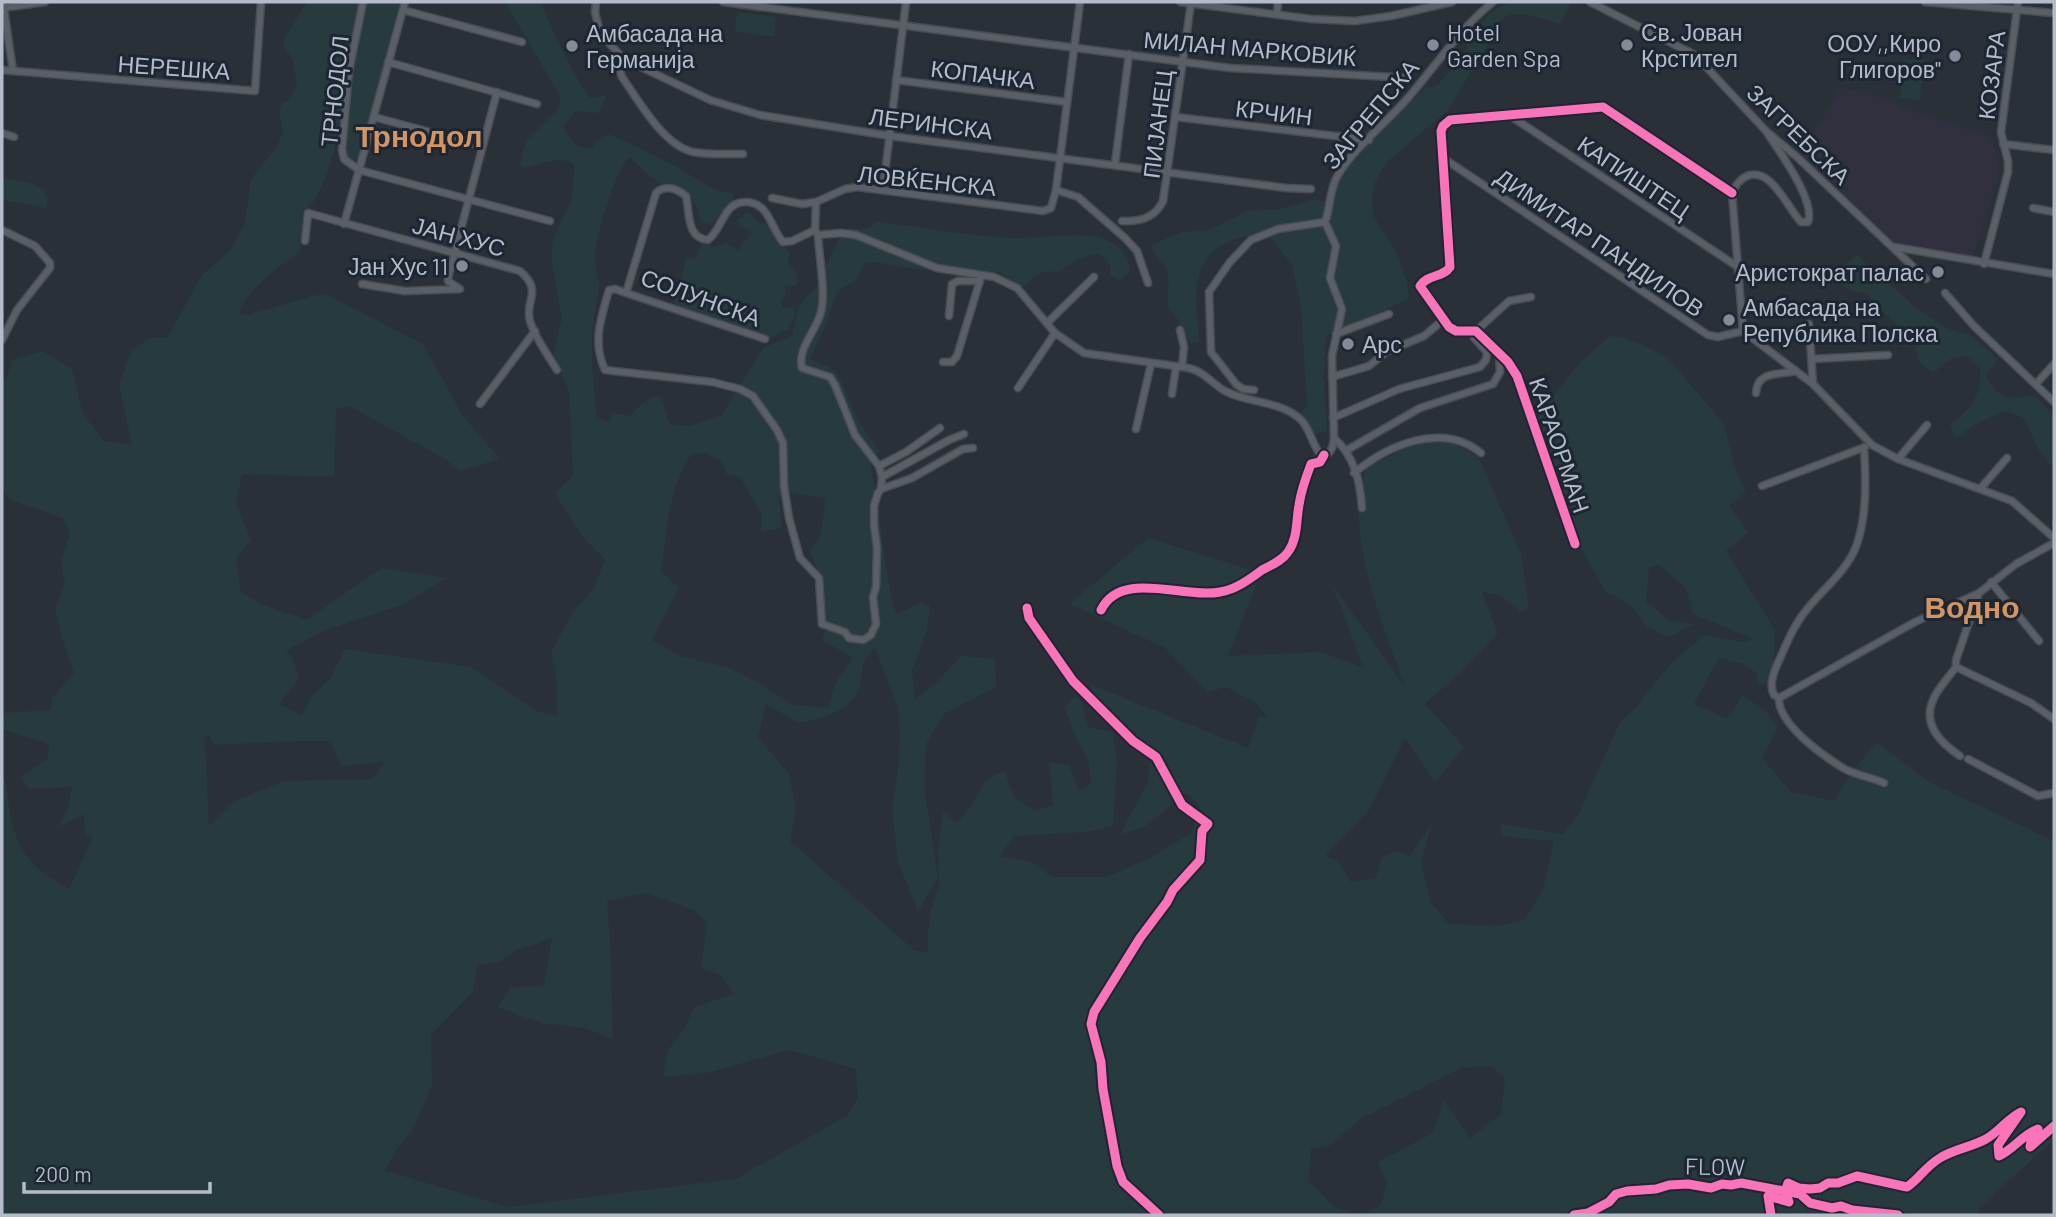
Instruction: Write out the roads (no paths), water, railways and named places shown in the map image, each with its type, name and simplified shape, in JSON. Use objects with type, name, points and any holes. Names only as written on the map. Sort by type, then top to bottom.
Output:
[{"type":"street","points":[[13,71],[3,6],[45,2]]},
{"type":"street","name":"НЕРЕШКА","points":[[2,70],[255,90],[261,2]]},
{"type":"street","name":"ТРНОДОЛ","points":[[363,2],[349,71],[342,150],[349,165],[359,170],[405,2]]},
{"type":"street","name":"ЛЕРИНСКА","points":[[596,2],[594,12],[599,28],[624,59],[690,92],[732,107],[786,121],[890,136],[1286,188],[1311,189]]},
{"type":"street","name":"МИЛАН МАРКОВИЌ","points":[[723,2],[1262,71],[1410,78]]},
{"type":"street","points":[[789,10],[790,2]]},
{"type":"street","points":[[883,190],[906,2]]},
{"type":"street","points":[[1080,2],[1056,190],[1078,197],[1125,238],[1137,251],[1148,283]]},
{"type":"street","points":[[1180,2],[1330,21],[1391,16],[1450,2]]},
{"type":"street","points":[[1276,14],[1278,2]]},
{"type":"street","name":"ЗАГРЕПСКА","points":[[1325,222],[1336,177],[1409,97],[1454,39],[1493,2]]},
{"type":"street","points":[[1590,2],[1602,5]]},
{"type":"street","points":[[1925,2],[2054,13]]},
{"type":"street","name":"КОЗАРА","points":[[2018,2],[2001,132],[2003,144],[2054,150]]},
{"type":"street","name":"ПИЈАНЕЦ","points":[[1122,221],[1139,221],[1160,208],[1166,192],[1191,3]]},
{"type":"street","name":"ЗАГРЕБСКА","points":[[1602,5],[1695,55],[1766,131],[1926,279]]},
{"type":"street","points":[[403,10],[522,42]]},
{"type":"street","name":"МИЛАН МАРКОВИЌ","points":[[1115,164],[1129,54]]},
{"type":"street","points":[[624,59],[619,68],[622,77],[662,130],[678,145],[694,152],[743,154]]},
{"type":"street","points":[[388,62],[537,104]]},
{"type":"street","name":"КОПАЧКА","points":[[896,80],[1066,102]]},
{"type":"street","points":[[362,284],[395,291],[458,291],[459,287],[448,281],[497,92]]},
{"type":"street","points":[[1332,377],[1369,366],[1386,352],[1424,336],[1443,320],[1420,286],[1427,279],[1446,273],[1450,267],[1441,131],[1450,120],[1603,107],[1732,193]]},
{"type":"street","name":"КАПИШТЕЦ","points":[[1511,116],[1738,267]]},
{"type":"street","points":[[374,117],[482,146]]},
{"type":"street","name":"КРЧИН","points":[[1176,117],[1368,140]]},
{"type":"street","points":[[1766,131],[1796,177],[1810,214],[1808,222],[1801,222],[1771,182],[1758,175],[1746,177],[1735,187],[1732,193],[1743,331],[1813,384],[1868,446],[2018,504],[2054,540],[1979,593],[1914,622],[1779,698]]},
{"type":"street","points":[[2,133],[14,137]]},
{"type":"street","points":[[1984,264],[2008,172],[2003,144]]},
{"type":"street","name":"ДИМИТАР ПАНДИЛОВ","points":[[1443,158],[1708,335],[1718,337],[1743,331]]},
{"type":"street","points":[[344,223],[359,170],[550,221]]},
{"type":"street","name":"СОЛУНСКА","points":[[765,339],[626,293],[656,193],[662,188],[675,190],[686,197],[694,234],[704,240],[714,235],[731,208],[743,202],[758,205],[769,217],[783,242],[816,232]]},
{"type":"street","name":"ЛОВЌЕНСКА","points":[[812,203],[851,188],[1043,211],[1051,208],[1056,190]]},
{"type":"street","points":[[626,293],[609,290],[599,325],[599,357],[605,370],[712,382],[740,389],[754,396],[783,443],[784,486],[789,518],[800,558],[819,578],[822,624],[845,632],[849,638],[863,640],[871,635],[876,624],[873,597],[877,548],[874,506],[881,489],[882,477],[879,466],[855,435],[830,377],[802,368],[802,351],[821,311],[812,203],[772,198]]},
{"type":"street","points":[[2033,208],[2054,212]]},
{"type":"street","name":"ЈАН ХУС","points":[[305,241],[308,213],[520,271],[528,277],[533,290],[529,319],[557,370]]},
{"type":"street","points":[[949,316],[952,284],[994,277],[1017,288],[1055,333],[1084,353],[1198,370],[1225,391],[1294,415],[1305,425],[1321,455],[1328,454],[1334,438],[1332,377],[1335,334],[1342,309],[1330,278],[1335,242],[1325,222],[1278,229],[1251,240],[1230,262],[1209,292],[1211,352],[1236,384],[1243,389],[1254,390]]},
{"type":"street","points":[[2,230],[35,246],[50,263],[50,268],[17,310],[2,340]]},
{"type":"street","points":[[816,232],[856,235],[937,268],[981,279]]},
{"type":"street","points":[[1891,247],[2054,274]]},
{"type":"street","points":[[1047,324],[1094,277]]},
{"type":"street","points":[[943,362],[952,362],[957,356],[981,279]]},
{"type":"street","points":[[1945,293],[1974,326],[2054,402]]},
{"type":"street","points":[[1333,418],[1399,389],[1480,367],[1484,364],[1487,352],[1474,338],[1476,331],[1509,301],[1531,297]]},
{"type":"street","points":[[1335,334],[1389,314]]},
{"type":"street","name":"КАРАОРМАН","points":[[1443,320],[1452,330],[1476,331],[1508,362],[1523,389],[1575,544]]},
{"type":"street","points":[[1809,324],[1813,384]]},
{"type":"street","points":[[1172,394],[1184,347],[1180,330]]},
{"type":"street","points":[[480,404],[535,331]]},
{"type":"street","points":[[1018,388],[1055,333]]},
{"type":"street","points":[[1346,450],[1420,408],[1493,384],[1500,372],[1499,352]]},
{"type":"street","points":[[1812,359],[1888,355]]},
{"type":"street","points":[[1136,429],[1151,364]]},
{"type":"street","points":[[2036,384],[2054,364]]},
{"type":"street","points":[[1756,393],[1757,383],[1761,378],[1796,372]]},
{"type":"street","points":[[1898,459],[1927,425]]},
{"type":"street","points":[[879,466],[906,452],[940,428]]},
{"type":"street","points":[[882,477],[964,434]]},
{"type":"street","points":[[1334,438],[1346,450],[1361,486],[1362,508]]},
{"type":"street","points":[[1354,473],[1377,455],[1406,442],[1426,438],[1460,442],[1481,453]]},
{"type":"street","points":[[1762,486],[1868,446]]},
{"type":"street","points":[[1868,446],[1864,500],[1856,545],[1841,573],[1806,610],[1786,643],[1771,688],[1779,698],[1784,719],[1797,733],[1845,770],[1884,783]]},
{"type":"street","points":[[881,489],[912,478],[963,449],[973,448]]},
{"type":"street","points":[[1980,489],[2007,458]]},
{"type":"street","points":[[1991,582],[2039,641]]},
{"type":"street","points":[[1960,756],[1938,739],[1930,720],[1933,700],[1956,667],[1979,593]]},
{"type":"street","points":[[1956,667],[2031,703],[2054,719]]},
{"type":"street","points":[[1968,759],[2038,796],[2054,793]]},
{"type":"place","name":"Hotel Garden Spa","points":[[1433,45]]},
{"type":"place","name":"Св. Јован Крстител","points":[[1627,45]]},
{"type":"place","name":"Амбасада на Германија","points":[[572,46]]},
{"type":"place","name":"ООУ,,Киро Глигоров''","points":[[1955,56]]},
{"type":"place","name":"Јан Хус 11","points":[[462,266]]},
{"type":"place","name":"Аристократ палас","points":[[1938,272]]},
{"type":"place","name":"Амбасада на Република Полска","points":[[1729,320]]},
{"type":"place","name":"Арс","points":[[1348,344]]},
{"type":"district","name":"Трнодол","points":[[419,135]]},
{"type":"district","name":"Водно","points":[[1972,606]]}]
